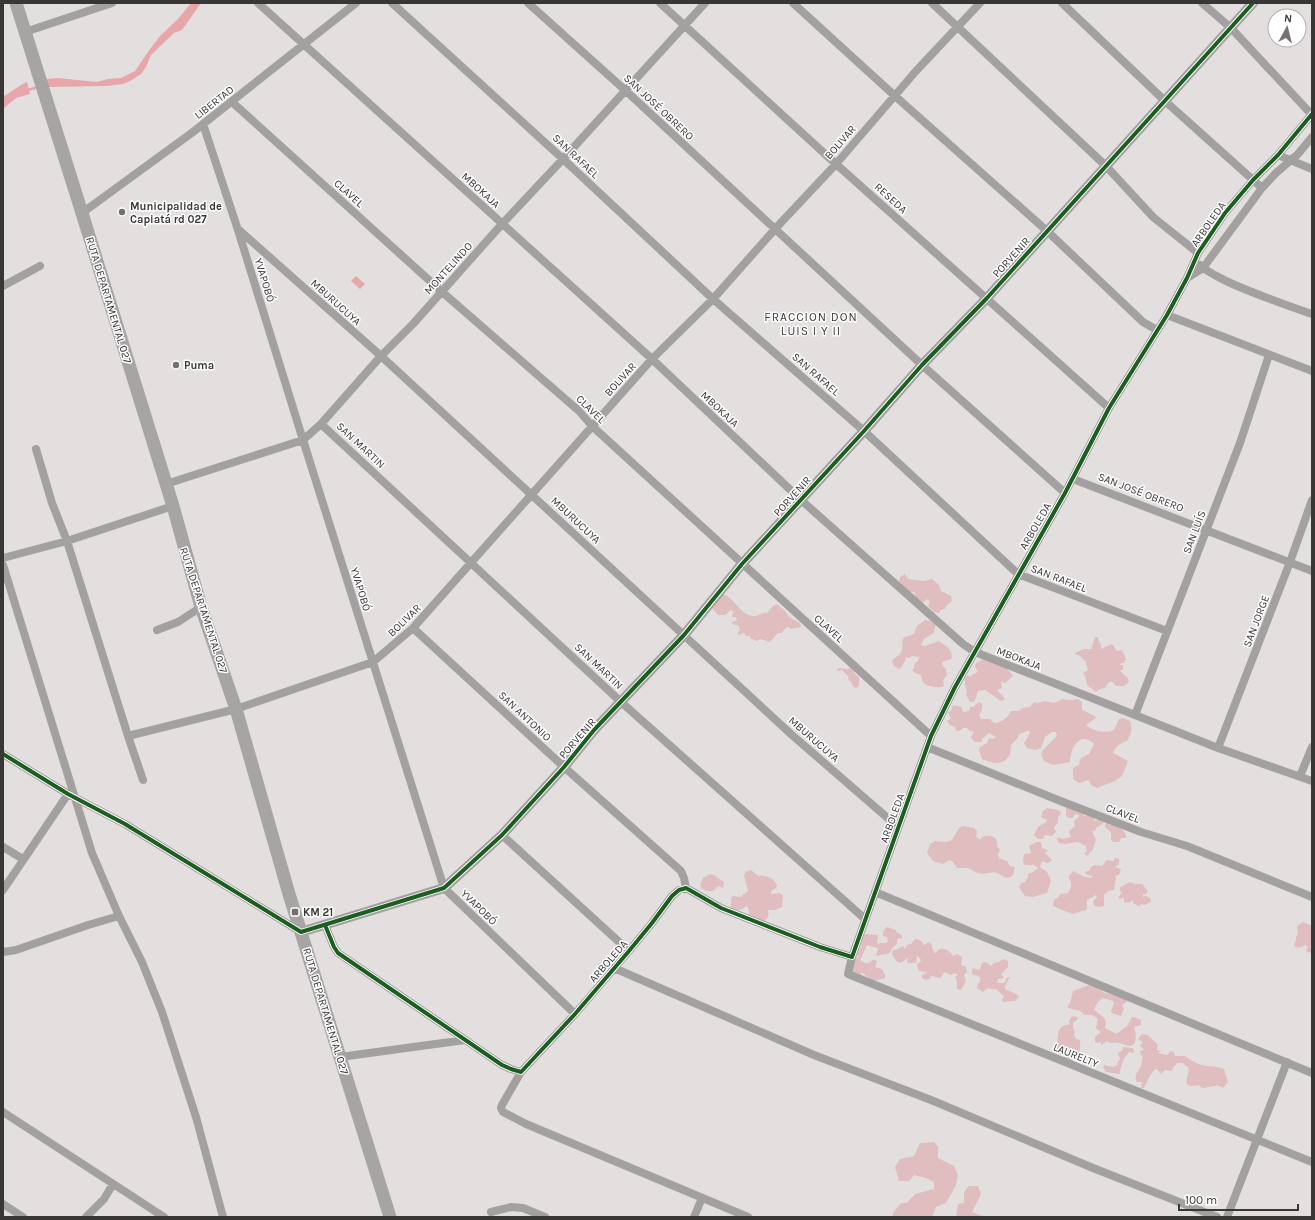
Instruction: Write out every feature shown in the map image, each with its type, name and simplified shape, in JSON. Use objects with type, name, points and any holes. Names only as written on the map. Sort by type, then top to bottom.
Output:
[{"type":"main road","name":"RUTA DEPARTAMENTAL 027","points":[[16,3],[173,506],[201,607],[236,709],[301,932],[390,1217]]},
{"type":"street","points":[[25,32],[112,3]]},
{"type":"street","name":"MBOKAJA","points":[[258,3],[652,359],[801,500],[963,644],[975,652],[1218,748],[1312,780]]},
{"type":"street","name":"LIBERTAD","points":[[82,213],[204,124],[356,3]]},
{"type":"street","name":"SAN RAFAEL","points":[[392,3],[563,159],[713,299],[864,431],[1018,574],[1166,631]]},
{"type":"street","name":"SAN JOSÉ OBRERO","points":[[528,3],[625,90],[922,365],[1065,493]]},
{"type":"street","name":"RESEDA","points":[[660,3],[836,164],[1109,408]]},
{"type":"street","name":"MONTELINDO","points":[[166,484],[303,440],[322,424],[381,356],[413,324],[502,224],[705,3]]},
{"type":"street","points":[[793,3],[1047,231],[1143,322],[1157,330]]},
{"type":"street","points":[[932,3],[1106,166],[1153,217],[1196,257],[1203,268],[1237,286],[1312,314]]},
{"type":"street","name":"BOLIVAR","points":[[128,736],[236,709],[373,662],[413,628],[652,359],[713,299],[980,3]]},
{"type":"street","points":[[1062,3],[1165,101],[1262,188]]},
{"type":"street","points":[[1202,3],[1231,28],[1312,114]]},
{"type":"street","name":"PORVENIR","points":[[301,932],[444,888],[502,835],[564,767],[594,730],[684,635],[742,564],[864,431],[922,365],[987,298],[1254,3]]},
{"type":"street","name":"CLAVEL","points":[[232,102],[441,292],[579,411],[592,426],[931,736]]},
{"type":"street","name":"ARBOLEDA","points":[[852,957],[931,736],[955,687],[1065,493],[1109,408],[1167,315],[1187,278],[1196,257],[1225,213],[1253,180],[1278,155],[1312,114]]},
{"type":"street","name":"YVAPOBÓ","points":[[204,124],[444,888],[575,1014]]},
{"type":"street","name":"ARBOLEDA","points":[[1187,278],[1203,268],[1262,188],[1276,173],[1298,154],[1312,138]]},
{"type":"street","points":[[1278,155],[1312,169]]},
{"type":"street","name":"MBURUCUYA","points":[[238,230],[381,356],[786,730],[898,827]]},
{"type":"street","points":[[3,286],[40,266]]},
{"type":"street","points":[[1167,315],[1312,371]]},
{"type":"street","name":"SAN LUÍS","points":[[1135,714],[1240,444],[1269,355]]},
{"type":"street","name":"SAN MARTIN","points":[[322,424],[621,702],[865,919]]},
{"type":"street","points":[[36,449],[52,503],[67,541],[143,780]]},
{"type":"street","name":"SAN JOSÉ OBRERO","points":[[1073,478],[1312,571]]},
{"type":"street","name":"SAN JORGE","points":[[1218,748],[1290,562],[1312,500]]},
{"type":"street","points":[[3,558],[67,541],[173,506]]},
{"type":"street","points":[[3,565],[92,853],[119,916],[142,962],[162,1012],[196,1117],[223,1217]]},
{"type":"street","points":[[157,630],[178,622],[201,607]]},
{"type":"street","name":"SAN ANTONIO","points":[[413,628],[564,767],[681,871],[686,888]]},
{"type":"street","points":[[1300,776],[1312,747]]},
{"type":"street","name":"CLAVEL","points":[[927,748],[1134,829],[1187,846],[1312,897]]},
{"type":"street","points":[[3,754],[68,794],[125,824],[301,932]]},
{"type":"street","points":[[3,890],[68,794]]},
{"type":"street","points":[[502,835],[629,951]]},
{"type":"street","points":[[3,847],[23,860]]},
{"type":"street","points":[[686,888],[721,908],[820,947],[852,957]]},
{"type":"street","name":"ARBOLEDA","points":[[686,888],[679,890],[672,896],[629,951],[575,1014],[521,1072],[501,1108],[503,1112],[526,1124],[702,1198]]},
{"type":"street","points":[[875,892],[1312,1072]]},
{"type":"street","points":[[3,952],[16,950],[119,916]]},
{"type":"street","points":[[325,925],[338,953],[502,1065],[521,1072]]},
{"type":"street","name":"LAURELTY","points":[[852,957],[848,974],[1312,1162]]},
{"type":"street","points":[[614,968],[814,1055],[931,1100],[1093,1168],[1217,1217]]},
{"type":"street","points":[[340,1057],[465,1040]]},
{"type":"street","points":[[1227,1217],[1287,1062]]},
{"type":"street","points":[[3,1112],[164,1217]]},
{"type":"street","points":[[86,1217],[104,1199],[113,1184]]},
{"type":"street","points":[[694,1217],[702,1198],[748,1217]]},
{"type":"street","points":[[3,1204],[23,1217]]},
{"type":"street","points":[[491,1212],[511,1207],[523,1208],[545,1217]]},
{"type":"shaded area","points":[[191,3],[201,3],[182,30],[174,33],[151,55],[141,74],[132,80],[123,84],[107,86],[48,87],[46,79],[58,78],[97,82],[121,78],[135,71],[160,36],[178,19]]},
{"type":"shaded area","points":[[27,82],[30,94],[16,98],[3,109],[3,97]]},
{"type":"shaded area","points":[[356,276],[365,284],[360,289],[351,281]]},
{"type":"shaded area","points":[[905,574],[908,579],[924,581],[932,579],[939,585],[941,591],[951,596],[952,601],[939,613],[934,612],[928,606],[930,602],[927,599],[921,604],[914,597],[915,592],[907,593],[901,588],[902,584],[899,582],[900,577]]},
{"type":"shaded area","points":[[723,594],[750,616],[767,613],[774,605],[777,604],[789,617],[800,623],[801,627],[792,629],[787,627],[781,633],[778,633],[770,642],[760,639],[757,641],[750,638],[750,636],[746,636],[744,633],[738,635],[740,630],[739,626],[732,624],[732,622],[737,620],[736,617],[732,617],[734,612],[731,610],[725,615],[718,615],[711,607]]},
{"type":"shaded area","points":[[925,620],[936,622],[934,633],[924,639],[921,645],[925,646],[939,641],[949,648],[952,656],[951,659],[942,662],[946,669],[947,675],[943,680],[944,686],[941,687],[926,685],[921,675],[912,670],[915,667],[914,665],[918,661],[919,657],[906,657],[900,669],[894,666],[892,662],[894,658],[902,651],[903,638],[914,634],[917,626]]},
{"type":"shaded area","points":[[1095,637],[1098,637],[1101,644],[1101,649],[1112,644],[1117,651],[1122,650],[1126,659],[1124,663],[1121,663],[1120,665],[1123,665],[1123,669],[1120,671],[1128,678],[1129,682],[1124,686],[1116,686],[1112,682],[1109,682],[1105,688],[1096,692],[1087,685],[1083,673],[1088,670],[1086,662],[1075,653],[1084,649],[1091,649]]},
{"type":"shaded area","points":[[985,658],[1005,667],[1013,676],[1005,683],[1001,682],[1002,688],[997,690],[1005,699],[1001,701],[985,690],[978,691],[975,700],[970,702],[966,695],[967,691],[965,686],[965,678],[968,675],[970,677],[978,672],[975,667],[976,663]]},
{"type":"shaded area","points":[[851,668],[859,677],[859,686],[856,688],[853,687],[852,683],[848,679],[849,677],[842,670],[837,671],[837,669]]},
{"type":"shaded area","points":[[1063,699],[1078,699],[1082,702],[1082,710],[1095,716],[1096,718],[1086,725],[1092,729],[1107,732],[1114,730],[1119,719],[1123,718],[1130,721],[1131,729],[1127,741],[1118,746],[1113,753],[1128,761],[1122,776],[1115,781],[1097,788],[1091,785],[1089,780],[1079,783],[1073,779],[1073,768],[1080,764],[1079,762],[1081,758],[1089,754],[1094,744],[1089,740],[1080,740],[1077,743],[1070,757],[1070,762],[1053,765],[1044,761],[1041,754],[1057,736],[1056,732],[1052,732],[1045,737],[1041,748],[1035,750],[1027,748],[1024,743],[1030,731],[1027,731],[1019,734],[1017,739],[1011,745],[1010,754],[1005,761],[994,763],[982,759],[979,750],[980,747],[987,743],[989,738],[993,739],[996,737],[989,733],[982,739],[982,742],[975,742],[971,738],[974,732],[967,728],[956,731],[955,727],[950,725],[947,721],[951,719],[948,712],[951,711],[953,705],[962,707],[962,711],[965,712],[970,710],[970,707],[973,707],[979,702],[982,704],[982,710],[979,715],[981,719],[990,719],[994,723],[997,723],[1004,719],[1011,711],[1019,711],[1022,708],[1030,707],[1034,702],[1037,703],[1045,701],[1054,703]]},
{"type":"shaded area","points":[[1069,805],[1083,813],[1084,816],[1090,815],[1094,817],[1094,821],[1102,819],[1105,821],[1096,828],[1095,831],[1092,831],[1096,840],[1092,851],[1088,856],[1084,854],[1087,851],[1086,846],[1078,842],[1064,844],[1059,843],[1057,839],[1058,837],[1062,839],[1071,837],[1069,831],[1075,826],[1074,821],[1079,817],[1079,815],[1075,814],[1073,818],[1066,816],[1066,808]]},
{"type":"shaded area","points":[[1047,808],[1061,812],[1058,817],[1058,823],[1054,827],[1056,832],[1052,836],[1045,835],[1043,839],[1038,839],[1034,835],[1038,827],[1047,820],[1041,817],[1043,811]]},
{"type":"shaded area","points":[[1107,823],[1120,827],[1125,833],[1126,838],[1121,838],[1119,842],[1113,842],[1111,840],[1111,832],[1105,827],[1105,824]]},
{"type":"shaded area","points":[[963,826],[974,828],[977,831],[976,837],[979,839],[988,836],[995,838],[997,846],[1000,850],[998,855],[999,858],[1007,861],[1010,866],[1015,867],[1011,877],[1006,878],[995,872],[983,874],[968,868],[957,868],[952,861],[949,860],[943,864],[933,861],[927,853],[930,844],[935,841],[946,842],[952,840],[959,828]]},
{"type":"shaded area","points":[[1036,842],[1041,842],[1042,848],[1048,850],[1045,853],[1052,860],[1047,863],[1042,861],[1040,867],[1047,872],[1051,881],[1047,893],[1033,897],[1025,896],[1019,887],[1021,883],[1025,882],[1028,874],[1038,868],[1034,865],[1025,865],[1023,862],[1024,854],[1031,853],[1029,846]]},
{"type":"shaded area","points":[[1115,858],[1119,859],[1119,864],[1115,867],[1121,869],[1119,875],[1115,876],[1114,890],[1108,891],[1104,895],[1104,906],[1094,906],[1093,901],[1097,897],[1096,895],[1087,900],[1086,910],[1072,914],[1053,906],[1054,899],[1058,898],[1060,894],[1068,893],[1071,887],[1069,876],[1073,871],[1085,877],[1092,878],[1092,876],[1085,874],[1085,872],[1090,870],[1090,868],[1094,865],[1102,866],[1107,860],[1113,861]]},
{"type":"shaded area","points":[[751,870],[758,876],[764,876],[774,880],[777,885],[776,888],[771,891],[771,894],[779,893],[783,895],[782,907],[775,910],[768,910],[767,919],[758,923],[749,918],[749,910],[747,906],[740,910],[731,909],[731,898],[733,896],[740,897],[748,891],[744,875],[746,872]]},
{"type":"shaded area","points":[[710,874],[724,882],[723,888],[718,886],[713,891],[707,891],[702,888],[700,885],[703,878]]},
{"type":"shaded area","points":[[1130,882],[1142,884],[1148,891],[1146,894],[1143,894],[1143,897],[1146,896],[1150,898],[1151,902],[1145,905],[1141,904],[1140,907],[1133,903],[1133,900],[1129,903],[1124,902],[1124,897],[1122,899],[1118,898],[1122,892],[1120,891],[1120,887]]},
{"type":"shaded area","points":[[1303,922],[1312,926],[1312,953],[1307,952],[1306,950],[1308,947],[1306,945],[1295,947],[1294,944],[1298,934],[1298,925]]},
{"type":"shaded area","points":[[887,927],[896,930],[897,933],[902,936],[902,938],[897,939],[897,944],[892,948],[890,953],[876,956],[878,950],[877,948],[867,945],[860,960],[865,963],[869,963],[876,960],[877,962],[875,967],[882,969],[885,978],[874,981],[862,972],[860,975],[853,972],[855,958],[858,957],[858,955],[856,955],[861,947],[865,934],[877,935],[878,944],[886,943],[888,941],[887,937],[883,936],[883,931]]},
{"type":"shaded area","points":[[915,939],[920,940],[924,945],[929,942],[935,953],[940,949],[944,949],[953,956],[957,954],[962,957],[961,965],[966,967],[967,972],[964,975],[966,981],[961,990],[957,989],[957,981],[955,977],[958,975],[955,973],[951,975],[944,972],[941,978],[931,976],[930,979],[926,980],[922,978],[922,975],[927,971],[924,972],[918,970],[917,964],[921,960],[918,956],[916,963],[907,963],[908,957],[899,963],[897,962],[892,954],[893,950],[903,946],[905,949],[907,945],[911,944]]},
{"type":"shaded area","points":[[1003,959],[1008,961],[1008,967],[1001,974],[1004,978],[998,979],[997,983],[1005,983],[1006,978],[1010,977],[1005,989],[1019,997],[1015,1001],[1003,1002],[1002,1000],[1004,996],[996,989],[988,988],[983,992],[977,988],[980,977],[972,974],[973,968],[979,970],[982,963],[986,962],[991,966]]},
{"type":"shaded area","points":[[1092,984],[1105,993],[1119,996],[1128,1001],[1122,1005],[1124,1009],[1121,1016],[1112,1013],[1113,1001],[1103,998],[1098,1002],[1094,1009],[1104,1018],[1106,1024],[1105,1028],[1118,1033],[1127,1026],[1132,1017],[1141,1020],[1141,1025],[1134,1027],[1136,1035],[1135,1043],[1131,1046],[1110,1043],[1107,1041],[1101,1045],[1101,1042],[1095,1042],[1095,1037],[1101,1032],[1096,1028],[1098,1019],[1092,1015],[1085,1015],[1080,1011],[1068,1008],[1073,991]]},
{"type":"shaded area","points":[[1072,1016],[1077,1017],[1078,1019],[1073,1023],[1073,1027],[1076,1039],[1080,1040],[1080,1046],[1079,1057],[1073,1058],[1068,1062],[1064,1058],[1066,1054],[1060,1054],[1056,1048],[1059,1030],[1063,1026],[1070,1024],[1069,1021]]},
{"type":"shaded area","points":[[1142,1034],[1148,1035],[1156,1043],[1158,1046],[1157,1050],[1161,1051],[1158,1053],[1167,1055],[1171,1051],[1174,1052],[1175,1056],[1185,1056],[1198,1064],[1224,1069],[1228,1082],[1223,1088],[1217,1085],[1202,1088],[1199,1085],[1190,1086],[1187,1084],[1188,1067],[1183,1063],[1177,1063],[1171,1071],[1165,1070],[1161,1074],[1157,1069],[1155,1069],[1144,1088],[1141,1088],[1142,1082],[1137,1082],[1136,1074],[1141,1066],[1143,1057],[1140,1054],[1140,1051],[1144,1050],[1140,1046],[1143,1042],[1138,1039]]},
{"type":"shaded area","points":[[1123,1047],[1133,1048],[1134,1053],[1129,1052],[1124,1058],[1120,1074],[1106,1072],[1103,1067],[1104,1065],[1112,1067],[1118,1065],[1117,1063],[1120,1059],[1118,1053],[1122,1051]]},
{"type":"shaded area","points":[[934,1142],[938,1147],[938,1158],[954,1166],[958,1175],[956,1185],[946,1203],[936,1207],[932,1217],[893,1217],[893,1213],[901,1203],[907,1203],[915,1194],[934,1189],[934,1182],[914,1175],[909,1181],[899,1181],[895,1167],[900,1159],[914,1156],[920,1143]]},
{"type":"shaded area","points":[[969,1186],[978,1186],[981,1194],[972,1212],[984,1217],[956,1217],[958,1204],[964,1203],[964,1192]]},
{"type":"waterway","points":[[27,90],[35,88]]},
{"type":"cycle path","points":[[3,754],[68,794],[125,824],[301,932],[444,888],[502,835],[564,767],[594,730],[684,635],[742,564],[864,431],[922,365],[987,298],[1253,3]]},
{"type":"cycle path","points":[[325,925],[338,953],[502,1065],[521,1072],[575,1014],[629,951],[672,896],[679,890],[686,888],[721,908],[820,947],[852,957],[931,736],[955,687],[1065,493],[1109,408],[1167,315],[1187,278],[1198,253],[1225,213],[1253,180],[1278,155],[1312,114]]},
{"type":"place","name":"Municipalidad de Capiatá rd 027","points":[[122,212]]},
{"type":"place","name":"Puma","points":[[176,365]]},
{"type":"place","name":"KM 21","points":[[295,912]]},
{"type":"district","name":"FRACCION DON LUIS I Y II","points":[[811,324]]}]
